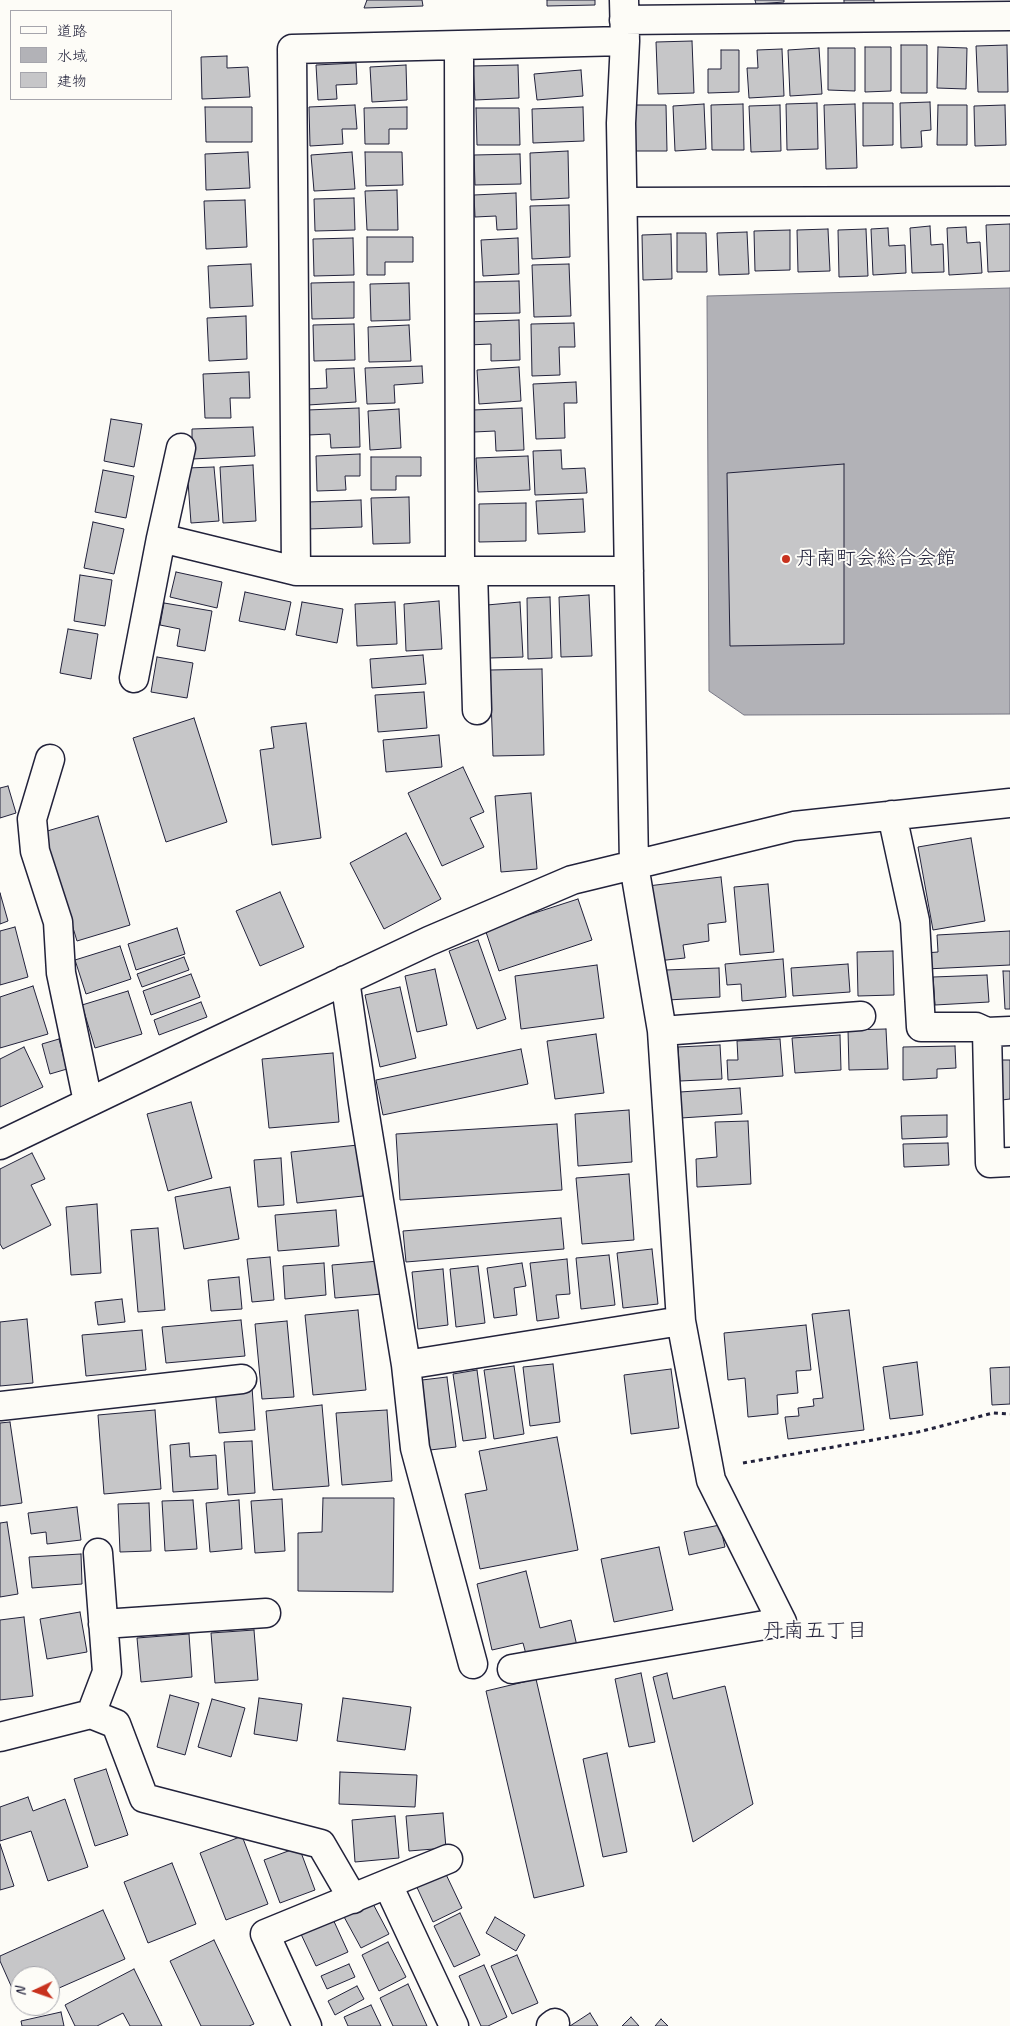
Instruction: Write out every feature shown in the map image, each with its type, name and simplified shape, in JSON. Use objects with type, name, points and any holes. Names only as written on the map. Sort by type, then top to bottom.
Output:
[{"type":"street","points":[[296,571],[292,49],[459,45],[624,20],[808,9],[1000,11]]},
{"type":"street","points":[[512,1669],[782,1622],[711,1480],[681,1321],[662,1031],[634,865],[621,123],[624,20]]},
{"type":"street","points":[[459,45],[467,571],[477,710]]},
{"type":"street","points":[[623,202],[1010,201]]},
{"type":"street","points":[[134,678],[161,538],[181,448]]},
{"type":"street","points":[[161,538],[296,571],[628,571]]},
{"type":"street","points":[[50,759],[32,819],[35,851],[58,922],[61,972],[88,1102]]},
{"type":"street","points":[[0,1145],[429,941],[572,880],[794,826],[1010,803]]},
{"type":"street","points":[[892,815],[914,921],[921,1027],[976,1027],[998,1032],[990,1162],[1010,1162]]},
{"type":"street","points":[[345,980],[406,1366],[415,1448],[473,1664]]},
{"type":"street","points":[[662,1031],[861,1016]]},
{"type":"street","points":[[406,1366],[681,1321]]},
{"type":"street","points":[[0,1406],[242,1380]]},
{"type":"street","points":[[91,1714],[106,1672],[98,1553]]},
{"type":"street","points":[[103,1624],[266,1613]]},
{"type":"street","points":[[0,1737],[91,1714],[116,1724],[144,1798],[321,1844],[353,1899]]},
{"type":"street","points":[[306,2026],[265,1934],[448,1859]]},
{"type":"street","points":[[388,1885],[454,2026]]},
{"type":"path","points":[[710,1468],[918,1432],[992,1413],[1010,1414]]},
{"type":"water","points":[[1010,288],[1010,714],[744,715],[709,691],[707,296]]},
{"type":"building","points":[[367,0],[422,0],[423,6],[364,8]]},
{"type":"building","points":[[547,0],[595,0],[595,5],[547,6]]},
{"type":"building","points":[[755,0],[784,0],[784,2],[756,4]]},
{"type":"building","points":[[844,0],[874,0],[874,5],[844,6]]},
{"type":"building","points":[[692,41],[694,93],[658,94],[656,42]]},
{"type":"building","points":[[901,45],[927,45],[927,93],[901,93]]},
{"type":"building","points":[[1007,45],[1008,92],[978,92],[976,46]]},
{"type":"building","points":[[865,47],[891,47],[891,91],[865,92]]},
{"type":"building","points":[[938,47],[967,48],[966,89],[937,88]]},
{"type":"building","points":[[819,48],[822,94],[790,96],[788,50]]},
{"type":"building","points":[[828,48],[855,48],[855,91],[828,90]]},
{"type":"building","points":[[782,49],[784,96],[749,98],[747,68],[758,68],[757,50]]},
{"type":"building","points":[[721,50],[739,50],[739,92],[708,93],[708,69],[721,69]]},
{"type":"building","points":[[227,56],[227,68],[248,67],[250,97],[202,99],[201,57]]},
{"type":"building","points":[[356,63],[357,84],[336,85],[337,99],[318,100],[316,65]]},
{"type":"building","points":[[406,65],[407,100],[372,102],[370,67]]},
{"type":"building","points":[[518,65],[519,98],[475,100],[473,66]]},
{"type":"building","points":[[581,70],[583,96],[537,100],[534,74]]},
{"type":"building","points":[[930,102],[931,130],[921,131],[922,147],[901,148],[900,103]]},
{"type":"building","points":[[817,103],[818,149],[787,150],[786,104]]},
{"type":"building","points":[[863,103],[893,103],[893,145],[863,146]]},
{"type":"building","points":[[704,104],[706,149],[675,151],[673,106]]},
{"type":"building","points":[[743,104],[744,150],[712,150],[711,105]]},
{"type":"building","points":[[855,104],[857,168],[826,169],[824,105]]},
{"type":"building","points":[[355,105],[357,129],[342,129],[343,144],[310,146],[309,107]]},
{"type":"building","points":[[635,105],[666,105],[667,151],[635,151]]},
{"type":"building","points":[[780,105],[781,151],[751,152],[749,106]]},
{"type":"building","points":[[938,105],[967,105],[967,145],[937,145]]},
{"type":"building","points":[[1005,105],[1006,145],[975,146],[974,106]]},
{"type":"building","points":[[205,107],[252,107],[252,142],[206,142]]},
{"type":"building","points":[[407,107],[407,129],[389,129],[389,144],[365,144],[364,108]]},
{"type":"building","points":[[583,107],[584,141],[533,143],[532,109]]},
{"type":"building","points":[[476,108],[519,108],[520,145],[477,145]]},
{"type":"building","points":[[568,151],[569,198],[531,200],[530,153]]},
{"type":"building","points":[[248,152],[250,188],[206,190],[205,154]]},
{"type":"building","points":[[352,152],[355,189],[314,191],[311,155]]},
{"type":"building","points":[[365,152],[402,152],[403,185],[366,186]]},
{"type":"building","points":[[520,154],[521,184],[475,185],[474,155]]},
{"type":"building","points":[[397,190],[398,230],[367,230],[365,191]]},
{"type":"building","points":[[516,193],[517,229],[497,230],[496,216],[475,217],[474,195]]},
{"type":"building","points":[[354,198],[355,230],[315,231],[314,199]]},
{"type":"building","points":[[245,200],[247,247],[206,249],[204,201]]},
{"type":"building","points":[[569,205],[570,257],[532,259],[530,206]]},
{"type":"building","points":[[1010,224],[1010,271],[988,272],[986,225]]},
{"type":"building","points":[[930,226],[931,245],[943,244],[944,272],[912,273],[910,228]]},
{"type":"building","points":[[966,227],[967,243],[980,242],[982,273],[949,275],[947,228]]},
{"type":"building","points":[[888,228],[889,246],[905,245],[906,273],[873,275],[871,229]]},
{"type":"building","points":[[828,229],[830,271],[798,272],[797,230]]},
{"type":"building","points":[[866,229],[868,276],[839,277],[838,230]]},
{"type":"building","points":[[790,230],[790,270],[755,271],[754,231]]},
{"type":"building","points":[[747,232],[749,274],[719,275],[717,233]]},
{"type":"building","points":[[677,233],[706,233],[707,272],[677,272]]},
{"type":"building","points":[[671,234],[672,279],[643,280],[642,235]]},
{"type":"building","points":[[367,237],[413,237],[413,262],[385,262],[385,275],[367,275]]},
{"type":"building","points":[[353,238],[354,275],[314,276],[313,239]]},
{"type":"building","points":[[518,238],[519,274],[483,276],[481,240]]},
{"type":"building","points":[[251,264],[253,306],[210,308],[208,266]]},
{"type":"building","points":[[569,264],[571,316],[534,317],[532,265]]},
{"type":"building","points":[[519,281],[520,313],[473,314],[472,282]]},
{"type":"building","points":[[354,282],[354,318],[312,319],[311,283]]},
{"type":"building","points":[[409,283],[410,320],[371,321],[370,284]]},
{"type":"building","points":[[246,316],[247,359],[209,361],[207,318]]},
{"type":"building","points":[[519,320],[520,360],[491,361],[491,344],[468,345],[467,322]]},
{"type":"building","points":[[574,323],[575,347],[559,347],[560,375],[532,376],[531,324]]},
{"type":"building","points":[[354,324],[355,360],[314,361],[313,325]]},
{"type":"building","points":[[409,325],[411,361],[369,362],[368,327]]},
{"type":"building","points":[[422,366],[423,383],[394,385],[395,403],[367,404],[365,368]]},
{"type":"building","points":[[519,367],[521,401],[479,404],[477,370]]},
{"type":"building","points":[[354,368],[356,402],[308,405],[307,389],[327,388],[326,369]]},
{"type":"building","points":[[249,372],[250,398],[230,398],[231,418],[205,418],[203,374]]},
{"type":"building","points":[[576,382],[577,403],[564,403],[565,438],[536,439],[533,384]]},
{"type":"building","points":[[359,408],[360,447],[331,448],[330,434],[308,435],[307,410]]},
{"type":"building","points":[[522,408],[524,450],[496,451],[495,431],[474,432],[473,410]]},
{"type":"building","points":[[399,409],[401,448],[370,450],[368,411]]},
{"type":"building","points":[[111,419],[142,424],[134,467],[104,461]]},
{"type":"building","points":[[253,427],[255,456],[192,459],[192,429]]},
{"type":"building","points":[[561,450],[562,469],[585,468],[587,493],[535,495],[533,451]]},
{"type":"building","points":[[360,454],[360,476],[345,476],[346,490],[317,491],[316,456]]},
{"type":"building","points":[[528,456],[530,490],[478,492],[476,458]]},
{"type":"building","points":[[371,457],[421,457],[421,476],[396,476],[396,490],[371,490]]},
{"type":"building","name":"丹南町会総合会館","points":[[844,464],[844,644],[730,646],[727,473]]},
{"type":"building","points":[[253,465],[256,521],[223,523],[220,467]]},
{"type":"building","points":[[214,467],[219,521],[191,523],[187,468]]},
{"type":"building","points":[[103,470],[134,476],[126,518],[95,512]]},
{"type":"building","points":[[409,497],[410,543],[373,544],[371,498]]},
{"type":"building","points":[[583,499],[585,532],[538,534],[536,501]]},
{"type":"building","points":[[361,500],[362,527],[309,529],[308,502]]},
{"type":"building","points":[[526,503],[526,541],[479,542],[479,504]]},
{"type":"building","points":[[93,522],[124,529],[114,574],[84,568]]},
{"type":"building","points":[[176,572],[222,582],[217,608],[170,597]]},
{"type":"building","points":[[80,575],[112,580],[105,626],[74,621]]},
{"type":"building","points":[[245,592],[291,602],[285,630],[239,621]]},
{"type":"building","points":[[589,595],[592,656],[561,657],[559,597]]},
{"type":"building","points":[[550,597],[552,658],[528,659],[527,598]]},
{"type":"building","points":[[439,601],[442,649],[406,651],[404,604]]},
{"type":"building","points":[[302,602],[343,609],[337,643],[296,635]]},
{"type":"building","points":[[395,602],[397,644],[357,646],[355,604]]},
{"type":"building","points":[[520,602],[523,657],[490,658],[487,605]]},
{"type":"building","points":[[164,603],[212,611],[205,651],[177,646],[180,629],[160,625]]},
{"type":"building","points":[[68,629],[98,634],[91,679],[60,673]]},
{"type":"building","points":[[423,655],[426,684],[372,688],[370,659]]},
{"type":"building","points":[[157,657],[193,663],[187,698],[151,692]]},
{"type":"building","points":[[542,669],[544,755],[493,756],[490,670]]},
{"type":"building","points":[[424,692],[427,728],[378,732],[375,695]]},
{"type":"building","points":[[194,718],[227,822],[166,842],[133,738]]},
{"type":"building","points":[[306,723],[321,838],[272,845],[260,750],[274,748],[271,727]]},
{"type":"building","points":[[439,735],[442,767],[386,772],[383,740]]},
{"type":"building","points":[[463,767],[484,812],[470,818],[484,847],[442,866],[408,793]]},
{"type":"building","points":[[8,786],[16,813],[0,818],[0,788]]},
{"type":"building","points":[[531,793],[537,869],[501,872],[495,796]]},
{"type":"building","points":[[98,816],[130,925],[77,941],[44,832]]},
{"type":"building","points":[[406,833],[441,899],[384,929],[350,863]]},
{"type":"building","points":[[971,838],[985,921],[933,930],[918,847]]},
{"type":"building","points":[[721,877],[726,922],[708,924],[709,941],[683,945],[685,958],[657,961],[648,886]]},
{"type":"building","points":[[768,884],[774,952],[740,955],[734,887]]},
{"type":"building","points":[[280,892],[304,947],[260,966],[236,911]]},
{"type":"building","points":[[0,893],[8,921],[0,924]]},
{"type":"building","points":[[578,899],[592,940],[499,971],[485,929]]},
{"type":"building","points":[[15,927],[28,977],[0,985],[0,931]]},
{"type":"building","points":[[177,928],[185,954],[136,970],[128,944]]},
{"type":"building","points":[[1010,931],[1010,965],[926,969],[925,953],[938,952],[937,935]]},
{"type":"building","points":[[478,940],[506,1019],[477,1029],[449,951]]},
{"type":"building","points":[[120,946],[131,979],[86,994],[75,960]]},
{"type":"building","points":[[893,951],[894,995],[858,996],[857,952]]},
{"type":"building","points":[[184,957],[189,970],[142,987],[137,974]]},
{"type":"building","points":[[783,959],[786,997],[742,1001],[741,984],[727,985],[725,964]]},
{"type":"building","points":[[848,964],[850,992],[793,996],[791,968]]},
{"type":"building","points":[[597,965],[604,1018],[521,1029],[515,976]]},
{"type":"building","points":[[719,968],[720,997],[668,1000],[666,970]]},
{"type":"building","points":[[435,969],[447,1025],[417,1032],[405,976]]},
{"type":"building","points":[[1003,971],[1010,971],[1010,1009],[1005,1009]]},
{"type":"building","points":[[191,974],[200,997],[151,1015],[143,991]]},
{"type":"building","points":[[987,975],[989,1002],[935,1005],[933,977]]},
{"type":"building","points":[[33,986],[48,1034],[0,1048],[0,997]]},
{"type":"building","points":[[400,987],[416,1058],[380,1067],[365,995]]},
{"type":"building","points":[[128,991],[142,1034],[95,1048],[82,1005]]},
{"type":"building","points":[[201,1002],[207,1017],[159,1035],[154,1020]]},
{"type":"building","points":[[886,1029],[888,1069],[849,1070],[848,1030]]},
{"type":"building","points":[[596,1034],[604,1093],[555,1099],[547,1041]]},
{"type":"building","points":[[840,1035],[841,1070],[795,1073],[792,1038]]},
{"type":"building","points":[[59,1039],[67,1069],[50,1074],[42,1044]]},
{"type":"building","points":[[780,1039],[783,1076],[728,1080],[727,1060],[738,1060],[737,1041]]},
{"type":"building","points":[[720,1045],[722,1079],[680,1081],[678,1047]]},
{"type":"building","points":[[955,1046],[956,1068],[937,1069],[937,1078],[903,1080],[903,1047]]},
{"type":"building","points":[[24,1047],[43,1087],[0,1107],[0,1059]]},
{"type":"building","points":[[521,1049],[528,1084],[383,1115],[376,1080]]},
{"type":"building","points":[[333,1053],[339,1122],[269,1128],[262,1059]]},
{"type":"building","points":[[1000,1060],[1010,1060],[1010,1099],[1002,1100]]},
{"type":"building","points":[[740,1088],[742,1114],[681,1118],[680,1092]]},
{"type":"building","points":[[191,1102],[212,1178],[168,1191],[147,1114]]},
{"type":"building","points":[[629,1110],[632,1162],[578,1166],[575,1114]]},
{"type":"building","points":[[947,1115],[947,1137],[902,1139],[901,1116]]},
{"type":"building","points":[[748,1121],[751,1184],[697,1187],[696,1159],[717,1157],[715,1122]]},
{"type":"building","points":[[557,1124],[562,1190],[400,1200],[396,1134]]},
{"type":"building","points":[[948,1143],[949,1165],[904,1167],[903,1144]]},
{"type":"building","points":[[358,1145],[363,1196],[297,1203],[291,1152]]},
{"type":"building","points":[[32,1153],[45,1179],[31,1185],[51,1225],[3,1249],[0,1244],[0,1169]]},
{"type":"building","points":[[281,1158],[284,1205],[258,1207],[254,1160]]},
{"type":"building","points":[[629,1174],[634,1240],[582,1244],[576,1178]]},
{"type":"building","points":[[230,1187],[239,1239],[184,1249],[175,1197]]},
{"type":"building","points":[[97,1204],[101,1273],[71,1275],[66,1207]]},
{"type":"building","points":[[336,1210],[339,1246],[278,1251],[275,1215]]},
{"type":"building","points":[[561,1218],[564,1249],[406,1262],[403,1231]]},
{"type":"building","points":[[158,1228],[165,1310],[138,1312],[131,1230]]},
{"type":"building","points":[[652,1249],[658,1304],[623,1308],[617,1253]]},
{"type":"building","points":[[609,1255],[615,1305],[581,1309],[576,1258]]},
{"type":"building","points":[[270,1257],[274,1300],[252,1302],[247,1259]]},
{"type":"building","points":[[567,1259],[570,1294],[556,1295],[559,1318],[537,1321],[530,1263]]},
{"type":"building","points":[[379,1261],[382,1294],[335,1298],[332,1265]]},
{"type":"building","points":[[324,1263],[326,1295],[285,1299],[283,1266]]},
{"type":"building","points":[[522,1263],[526,1286],[514,1288],[517,1315],[494,1318],[487,1268]]},
{"type":"building","points":[[478,1266],[485,1323],[456,1327],[450,1269]]},
{"type":"building","points":[[443,1269],[448,1325],[418,1329],[412,1272]]},
{"type":"building","points":[[239,1277],[242,1309],[211,1311],[208,1280]]},
{"type":"building","points":[[122,1299],[125,1322],[98,1325],[95,1302]]},
{"type":"building","points":[[358,1310],[366,1390],[313,1395],[305,1315]]},
{"type":"building","points":[[849,1310],[864,1430],[788,1439],[785,1417],[799,1416],[798,1408],[814,1406],[813,1399],[823,1398],[812,1314]]},
{"type":"building","points":[[27,1319],[33,1383],[0,1386],[0,1322]]},
{"type":"building","points":[[241,1320],[245,1356],[166,1363],[162,1327]]},
{"type":"building","points":[[287,1321],[294,1397],[262,1399],[255,1324]]},
{"type":"building","points":[[806,1325],[811,1370],[796,1371],[798,1393],[777,1395],[778,1414],[748,1417],[745,1378],[728,1380],[724,1333]]},
{"type":"building","points":[[142,1330],[146,1370],[86,1376],[82,1335]]},
{"type":"building","points":[[917,1362],[923,1415],[890,1419],[883,1367]]},
{"type":"building","points":[[553,1364],[560,1422],[530,1426],[523,1367]]},
{"type":"building","points":[[514,1366],[524,1434],[494,1439],[484,1370]]},
{"type":"building","points":[[1010,1367],[1010,1404],[992,1405],[990,1368]]},
{"type":"building","points":[[671,1369],[679,1428],[631,1434],[624,1375]]},
{"type":"building","points":[[477,1370],[486,1438],[463,1441],[453,1374]]},
{"type":"building","points":[[447,1377],[456,1447],[430,1450],[422,1380]]},
{"type":"building","points":[[252,1387],[255,1430],[219,1433],[215,1389]]},
{"type":"building","points":[[322,1405],[329,1486],[273,1490],[266,1411]]},
{"type":"building","points":[[155,1410],[161,1489],[104,1494],[98,1415]]},
{"type":"building","points":[[387,1410],[392,1481],[342,1485],[336,1413]]},
{"type":"building","points":[[10,1422],[22,1503],[0,1506],[0,1423]]},
{"type":"building","points":[[557,1437],[578,1550],[480,1569],[465,1494],[487,1490],[479,1451]]},
{"type":"building","points":[[252,1441],[255,1493],[228,1495],[224,1442]]},
{"type":"building","points":[[189,1443],[190,1457],[216,1455],[218,1489],[173,1492],[170,1445]]},
{"type":"building","points":[[323,1498],[394,1498],[393,1592],[298,1591],[298,1533],[322,1532]]},
{"type":"building","points":[[282,1499],[285,1551],[255,1553],[251,1501]]},
{"type":"building","points":[[193,1500],[197,1549],[165,1551],[162,1501]]},
{"type":"building","points":[[239,1500],[242,1549],[210,1552],[206,1503]]},
{"type":"building","points":[[149,1503],[151,1551],[120,1552],[118,1504]]},
{"type":"building","points":[[77,1507],[81,1540],[47,1544],[46,1532],[31,1534],[28,1513]]},
{"type":"building","points":[[7,1522],[18,1594],[0,1597],[0,1523]]},
{"type":"building","points":[[720,1525],[725,1547],[689,1555],[684,1532]]},
{"type":"building","points":[[659,1547],[673,1610],[614,1622],[601,1559]]},
{"type":"building","points":[[81,1554],[82,1584],[32,1588],[29,1557]]},
{"type":"building","points":[[526,1571],[540,1628],[571,1620],[577,1646],[527,1658],[523,1643],[492,1650],[477,1584]]},
{"type":"building","points":[[80,1612],[87,1652],[47,1659],[40,1619]]},
{"type":"building","points":[[24,1617],[33,1696],[0,1700],[0,1620]]},
{"type":"building","points":[[254,1630],[258,1680],[215,1683],[211,1633]]},
{"type":"building","points":[[189,1634],[192,1677],[141,1682],[137,1638]]},
{"type":"building","points":[[641,1673],[655,1742],[629,1747],[615,1679]]},
{"type":"building","points":[[667,1673],[673,1699],[725,1686],[753,1804],[693,1842],[653,1677]]},
{"type":"building","points":[[536,1679],[584,1886],[534,1898],[486,1691]]},
{"type":"building","points":[[170,1695],[199,1703],[185,1755],[157,1747]]},
{"type":"building","points":[[259,1698],[302,1704],[297,1741],[254,1734]]},
{"type":"building","points":[[343,1698],[411,1707],[405,1750],[337,1741]]},
{"type":"building","points":[[212,1699],[245,1708],[231,1757],[198,1747]]},
{"type":"building","points":[[607,1753],[627,1852],[603,1857],[583,1759]]},
{"type":"building","points":[[106,1769],[128,1835],[95,1846],[74,1779]]},
{"type":"building","points":[[340,1772],[417,1775],[415,1807],[339,1804]]},
{"type":"building","points":[[28,1797],[33,1811],[65,1799],[88,1867],[48,1881],[31,1831],[0,1841],[0,1807]]},
{"type":"building","points":[[443,1813],[446,1848],[409,1851],[406,1816]]},
{"type":"building","points":[[395,1816],[399,1858],[355,1862],[352,1820]]},
{"type":"building","points":[[242,1836],[268,1904],[226,1920],[200,1853]]},
{"type":"building","points":[[0,1844],[14,1886],[0,1890]]},
{"type":"building","points":[[299,1847],[315,1890],[280,1903],[264,1860]]},
{"type":"building","points":[[172,1863],[196,1924],[148,1943],[124,1882]]},
{"type":"building","points":[[443,1868],[462,1908],[433,1922],[414,1881]]},
{"type":"building","points":[[371,1900],[389,1934],[361,1948],[343,1915]]},
{"type":"building","points":[[103,1910],[125,1959],[60,1988],[60,1966],[10,1966],[10,1984],[0,1961],[0,1956]]},
{"type":"building","points":[[460,1913],[480,1955],[454,1967],[434,1926]]},
{"type":"building","points":[[332,1917],[348,1952],[316,1966],[300,1932]]},
{"type":"building","points":[[495,1917],[525,1935],[516,1951],[486,1933]]},
{"type":"building","points":[[214,1940],[254,2024],[249,2026],[201,2026],[170,1961]]},
{"type":"building","points":[[388,1942],[406,1977],[379,1991],[362,1955]]},
{"type":"building","points":[[517,1955],[538,2003],[512,2014],[491,1966]]},
{"type":"building","points":[[349,1964],[355,1977],[327,1989],[321,1976]]},
{"type":"building","points":[[484,1965],[507,2017],[488,2026],[481,2026],[459,1976]]},
{"type":"building","points":[[134,1969],[162,2026],[130,2026],[123,2013],[97,2026],[75,2026],[65,2005]]},
{"type":"building","points":[[408,1984],[427,2026],[393,2026],[380,1998]]},
{"type":"building","points":[[357,1986],[364,1999],[335,2015],[328,2001]]},
{"type":"building","points":[[371,2005],[381,2026],[348,2026],[344,2017]]},
{"type":"building","points":[[60,2012],[64,2026],[22,2026],[21,2021],[43,2016],[60,2016]]},
{"type":"building","points":[[590,2013],[598,2026],[570,2026]]},
{"type":"building","points":[[631,2017],[639,2026],[622,2026]]},
{"type":"building","points":[[661,2019],[668,2026],[655,2026]]},
{"type":"place","name":"丹南町会総合会館","points":[[786,559]]},
{"type":"district","name":"丹南五丁目","points":[[815,1631]]}]
